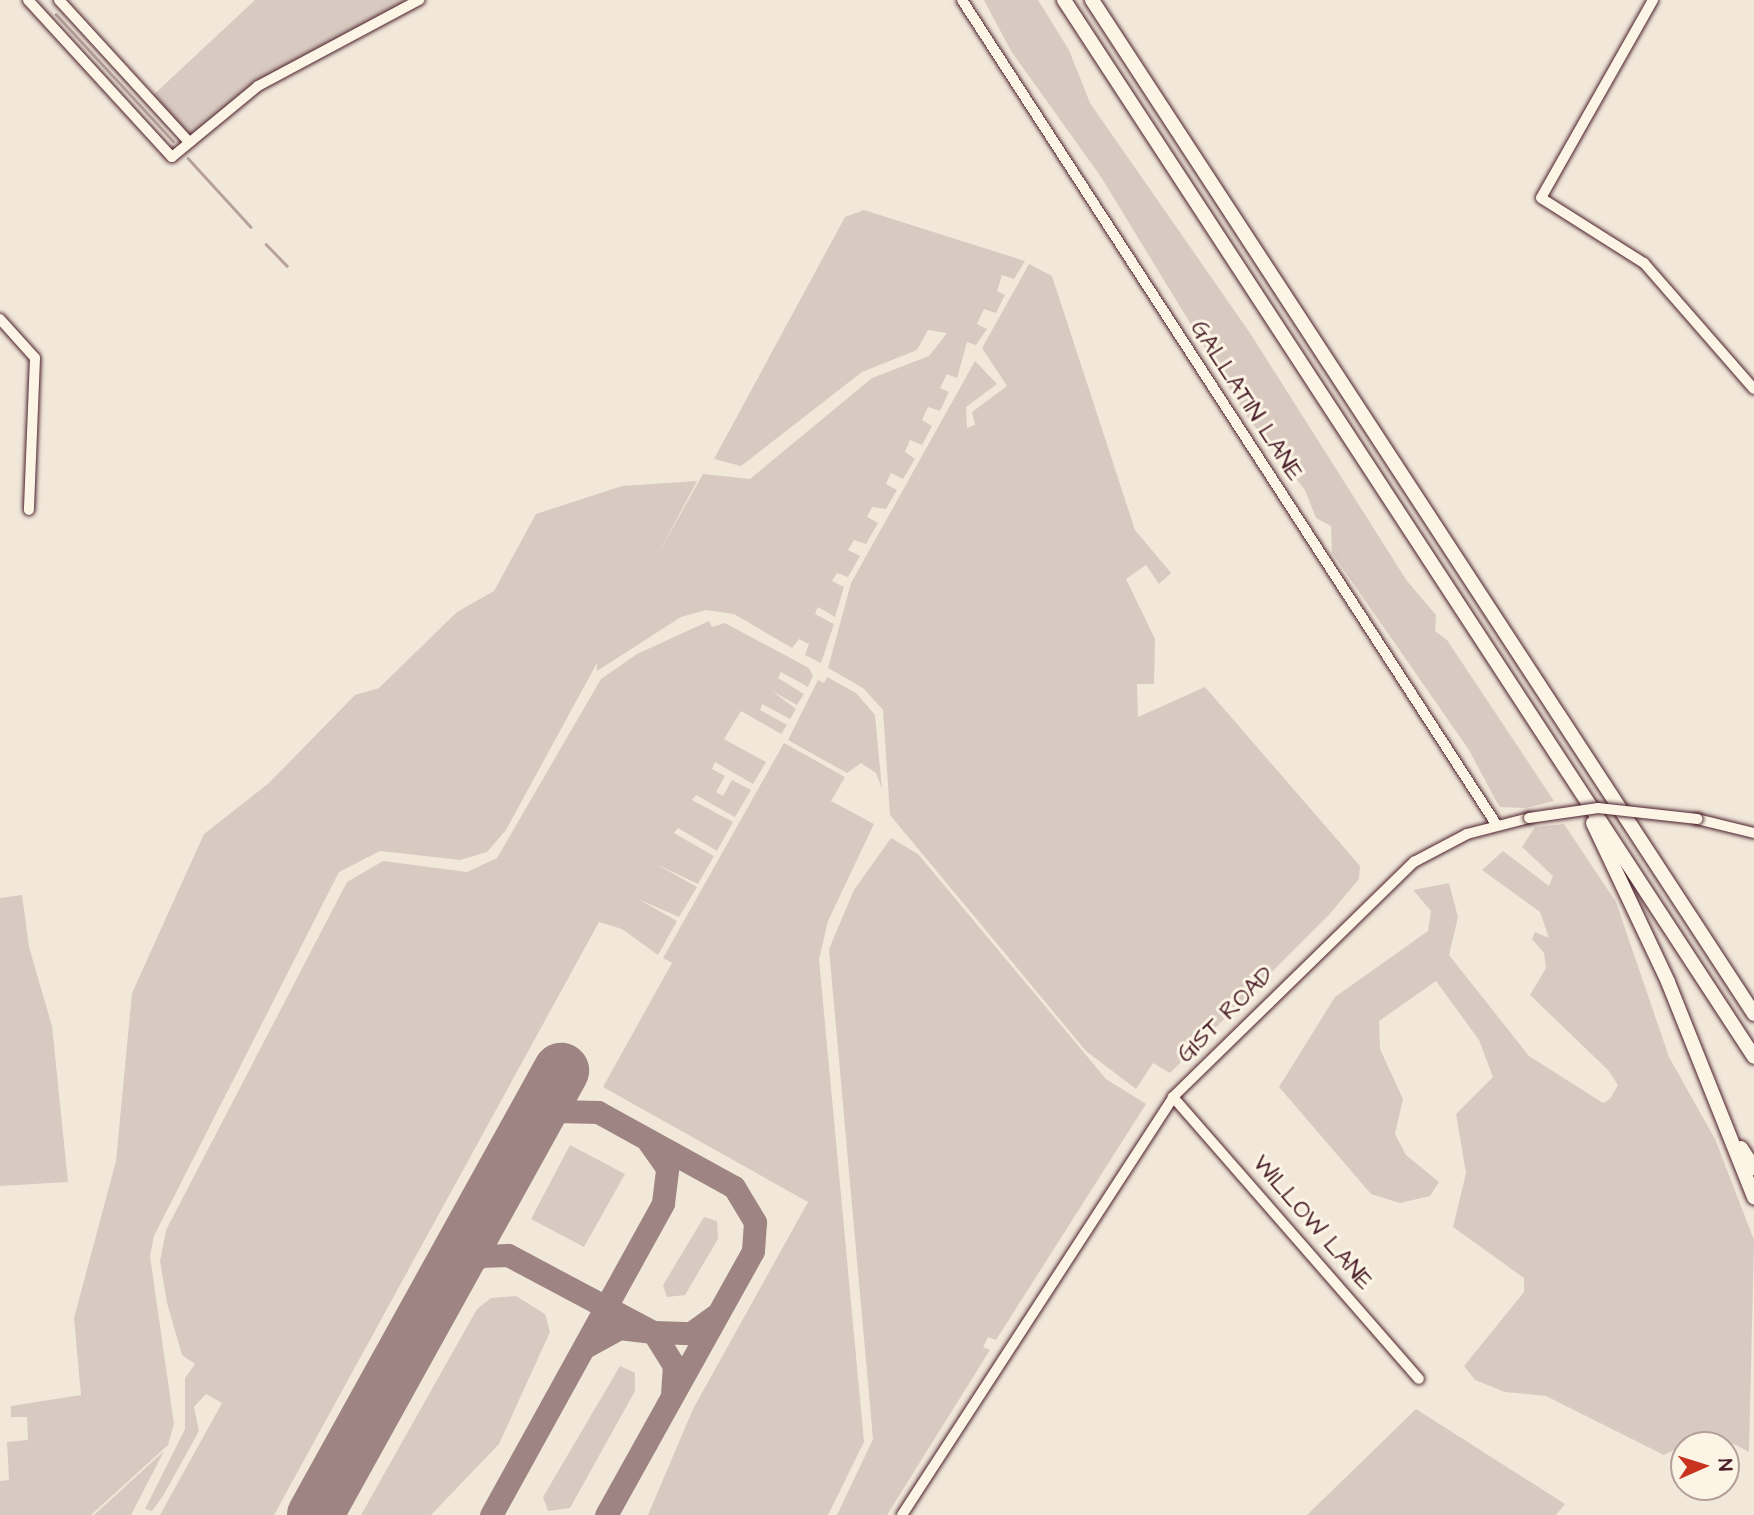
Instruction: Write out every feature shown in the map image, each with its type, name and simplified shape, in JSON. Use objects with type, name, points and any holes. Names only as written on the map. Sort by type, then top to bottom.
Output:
[{"type":"highway","points":[[1064,0],[1754,1057]]},
{"type":"highway","points":[[1092,0],[1754,1014]]},
{"type":"highway","points":[[1573,779],[1656,955],[1754,1197]]},
{"type":"highway","points":[[1721,963],[1754,993]]},
{"type":"highway","points":[[1725,1120],[1754,1168]]},
{"type":"street","points":[[28,0],[172,157],[258,86],[419,0]]},
{"type":"street","points":[[59,0],[189,142]]},
{"type":"street","name":"GALLATIN LANE","points":[[962,0],[1496,824]]},
{"type":"street","points":[[1653,0],[1541,198],[1644,263],[1754,389]]},
{"type":"street","points":[[0,319],[35,358],[29,510]]},
{"type":"street","name":"GIST ROAD","points":[[902,1515],[1173,1097],[1414,862],[1496,824],[1598,808],[1697,820],[1754,833]]},
{"type":"street","name":"WILLOW LANE","points":[[1173,1097],[1419,1379]]},
{"type":"shaded area","points":[[255,0],[419,0],[297,63],[189,142],[150,98]]},
{"type":"shaded area","points":[[984,0],[1038,0],[1069,50],[1090,103],[1250,333],[1407,581],[1436,615],[1435,631],[1447,640],[1554,801],[1525,808],[1500,807],[1469,750],[1332,553],[1331,526],[1316,518],[1305,490],[1248,418],[1101,177],[1011,51]]},
{"type":"shaded area","points":[[864,210],[1025,261],[1014,279],[1002,275],[997,291],[1005,295],[996,313],[984,309],[977,324],[987,329],[976,345],[967,342],[957,378],[947,374],[940,388],[949,392],[940,411],[928,407],[922,420],[932,426],[922,445],[910,440],[905,452],[915,459],[903,479],[891,473],[886,484],[897,490],[886,509],[872,507],[867,517],[878,523],[866,544],[854,540],[848,550],[860,556],[848,577],[837,573],[832,581],[844,587],[835,617],[818,607],[815,614],[834,624],[821,663],[805,655],[809,644],[799,639],[792,648],[734,614],[706,610],[681,617],[597,671],[597,663],[506,830],[487,852],[460,860],[380,851],[339,872],[154,1236],[150,1256],[174,1424],[168,1445],[91,1515],[0,1515],[0,1481],[9,1480],[7,1442],[28,1440],[27,1417],[11,1417],[11,1406],[81,1395],[74,1318],[116,1161],[132,993],[204,834],[269,783],[355,695],[379,688],[457,612],[494,591],[536,514],[622,486],[697,481],[657,556],[703,474],[750,479],[872,378],[929,356],[947,333],[928,330],[917,350],[862,372],[741,466],[714,459],[845,217]]},
{"type":"shaded area","points":[[1029,264],[1052,276],[1135,530],[1171,573],[1159,584],[1146,565],[1126,579],[1155,639],[1154,684],[1137,684],[1138,717],[1205,687],[1360,866],[1359,879],[1328,916],[1170,1073],[1153,1063],[1136,1089],[1086,1051],[890,815],[883,710],[863,688],[828,668],[851,583],[975,361],[997,384],[966,407],[967,428],[975,425],[972,412],[1007,386],[982,348]]},
{"type":"shaded area","points":[[709,621],[712,627],[725,623],[809,668],[813,676],[808,687],[781,672],[778,678],[804,694],[797,705],[772,691],[796,709],[790,719],[762,704],[760,710],[787,725],[781,734],[741,711],[724,739],[766,762],[753,784],[715,762],[712,769],[725,776],[716,792],[723,796],[732,780],[751,790],[735,817],[696,795],[692,800],[733,822],[717,851],[678,828],[674,833],[714,856],[698,884],[656,864],[697,887],[679,917],[638,899],[677,921],[658,955],[622,929],[599,922],[274,1515],[160,1515],[222,1403],[206,1394],[194,1407],[199,1431],[163,1496],[152,1511],[145,1509],[185,1429],[185,1378],[195,1364],[182,1355],[167,1303],[160,1261],[166,1230],[347,882],[383,861],[467,872],[497,858],[601,679],[637,654]]},
{"type":"shaded area","points":[[827,677],[856,693],[875,715],[882,789],[876,773],[861,763],[847,773],[788,740],[818,680],[824,683]]},
{"type":"shaded area","points":[[784,743],[845,777],[831,801],[874,824],[828,921],[819,959],[864,1442],[828,1515],[648,1515],[693,1409],[808,1202],[603,1087],[672,963],[663,958]]},
{"type":"shaded area","points":[[1564,824],[1616,902],[1669,1057],[1715,1139],[1754,1240],[1749,1452],[1740,1447],[1740,1431],[1670,1431],[1670,1452],[1664,1455],[1546,1396],[1505,1392],[1475,1380],[1464,1366],[1524,1292],[1524,1278],[1453,1227],[1466,1173],[1456,1114],[1493,1077],[1479,1040],[1436,981],[1379,1021],[1380,1049],[1403,1099],[1395,1134],[1406,1155],[1439,1182],[1430,1196],[1400,1203],[1371,1194],[1279,1087],[1335,997],[1428,931],[1431,911],[1413,890],[1449,883],[1458,917],[1449,955],[1529,1056],[1603,1103],[1610,1099],[1618,1085],[1608,1070],[1530,995],[1546,968],[1544,953],[1532,939],[1535,932],[1549,938],[1540,912],[1482,870],[1503,851],[1549,886],[1553,876],[1522,847],[1535,827]]},
{"type":"shaded area","points":[[891,838],[918,854],[1106,1079],[1146,1104],[996,1340],[988,1337],[983,1347],[990,1350],[887,1515],[837,1515],[873,1439],[829,949],[854,890]]},
{"type":"shaded area","points":[[22,895],[29,947],[52,1026],[68,1182],[0,1186],[0,898]]},
{"type":"shaded area","points":[[570,1145],[625,1174],[584,1247],[531,1219]]},
{"type":"shaded area","points":[[704,1217],[717,1221],[718,1239],[685,1295],[667,1297],[663,1285]]},
{"type":"shaded area","points":[[516,1296],[545,1314],[550,1332],[499,1444],[431,1515],[361,1515],[477,1309],[491,1298]]},
{"type":"shaded area","points":[[620,1366],[635,1373],[635,1391],[570,1508],[548,1511],[543,1497]]},
{"type":"shaded area","points":[[1416,1409],[1565,1504],[1556,1515],[1307,1515]]},
{"type":"shaded area","points":[[164,1451],[131,1515],[94,1515]]},
{"type":"waterway","points":[[56,14],[173,141]]},
{"type":"waterway","points":[[188,158],[251,227]]},
{"type":"waterway","points":[[266,244],[287,266]]},
{"type":"taxiway","points":[[529,1131],[555,1111],[598,1112],[734,1187],[755,1222],[753,1251],[606,1515]]},
{"type":"taxiway","points":[[491,1515],[663,1203],[667,1168],[649,1142]]},
{"type":"taxiway","points":[[443,1286],[480,1256],[508,1255],[653,1332],[691,1333],[714,1316]]},
{"type":"taxiway","points":[[585,1347],[619,1328],[653,1332],[674,1365],[672,1391]]},
{"type":"runway","points":[[315,1515],[561,1071]]}]
